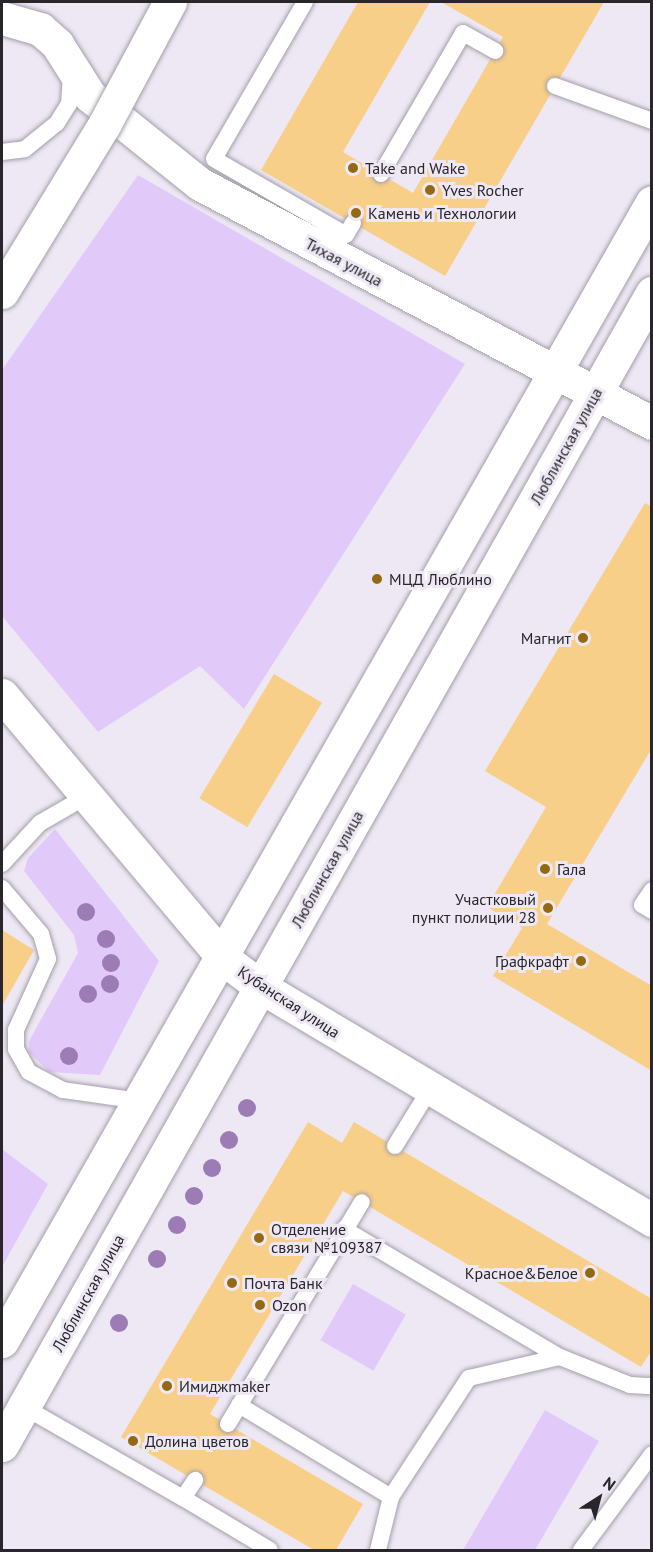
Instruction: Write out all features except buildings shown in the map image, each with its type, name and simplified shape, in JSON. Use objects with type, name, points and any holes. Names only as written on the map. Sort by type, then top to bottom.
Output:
[{"type":"main road","points":[[2,292],[104,125],[170,2]]},
{"type":"main road","name":"Тихая улица","points":[[2,18],[40,29],[68,60],[90,96],[200,184],[651,423]]},
{"type":"main road","points":[[2,1341],[224,959],[651,202]]},
{"type":"main road","name":"Люблинская улица","points":[[2,1445],[651,292]]},
{"type":"main road","name":"Кубанская улица","points":[[2,695],[85,797],[224,959],[261,987],[651,1220]]},
{"type":"lane","points":[[305,2],[214,159],[346,235],[353,223]]},
{"type":"lane","points":[[381,174],[463,33],[495,51]]},
{"type":"lane","points":[[2,152],[25,150],[57,123],[73,82],[68,60]]},
{"type":"lane","points":[[555,86],[651,121]]},
{"type":"lane","points":[[2,864],[40,824],[85,797]]},
{"type":"lane","points":[[2,888],[41,934],[48,958],[16,1030],[16,1049],[29,1072],[63,1090],[140,1101]]},
{"type":"lane","points":[[651,890],[642,905],[651,911]]},
{"type":"lane","points":[[395,1146],[430,1089]]},
{"type":"lane","points":[[228,1424],[362,1202]]},
{"type":"lane","points":[[344,1229],[560,1357],[630,1385],[651,1386]]},
{"type":"lane","points":[[378,1551],[391,1497],[469,1378],[560,1357]]},
{"type":"lane","points":[[239,1405],[391,1497]]},
{"type":"lane","points":[[24,1407],[270,1551]]},
{"type":"lane","points":[[581,1551],[651,1454]]},
{"type":"lane","points":[[183,1498],[195,1480]]},
{"type":"shaded area","points":[[138,175],[465,364],[244,709],[200,666],[98,732],[2,616],[2,370]]},
{"type":"shaded area","points":[[55,829],[159,961],[100,1075],[49,1072],[29,1052],[29,1041],[78,953],[74,935],[24,871],[28,858]]},
{"type":"shaded area","points":[[2,1149],[48,1184],[2,1267]]},
{"type":"shaded area","points":[[353,1284],[406,1314],[373,1371],[320,1340]]},
{"type":"shaded area","points":[[545,1410],[599,1441],[535,1550],[463,1550]]},
{"type":"place","name":"Take and Wake","points":[[353,168]]},
{"type":"place","name":"Yves Rocher","points":[[430,190]]},
{"type":"place","name":"Камень и Технологии","points":[[356,213]]},
{"type":"place","name":"МЦД Люблино","points":[[377,579]]},
{"type":"place","name":"Магнит","points":[[583,638]]},
{"type":"place","name":"Гала","points":[[545,869]]},
{"type":"place","name":"Участковый пункт полиции 28","points":[[548,908]]},
{"type":"place","name":"Графкрафт","points":[[581,961]]},
{"type":"place","name":"Отделение связи №109387","points":[[259,1238]]},
{"type":"place","name":"Красное&Белое","points":[[590,1273]]},
{"type":"place","name":"Почта Банк","points":[[232,1283]]},
{"type":"place","name":"Ozon","points":[[260,1305]]},
{"type":"place","name":"Имиджmaker","points":[[167,1386]]},
{"type":"place","name":"Долина цветов","points":[[133,1441]]}]
